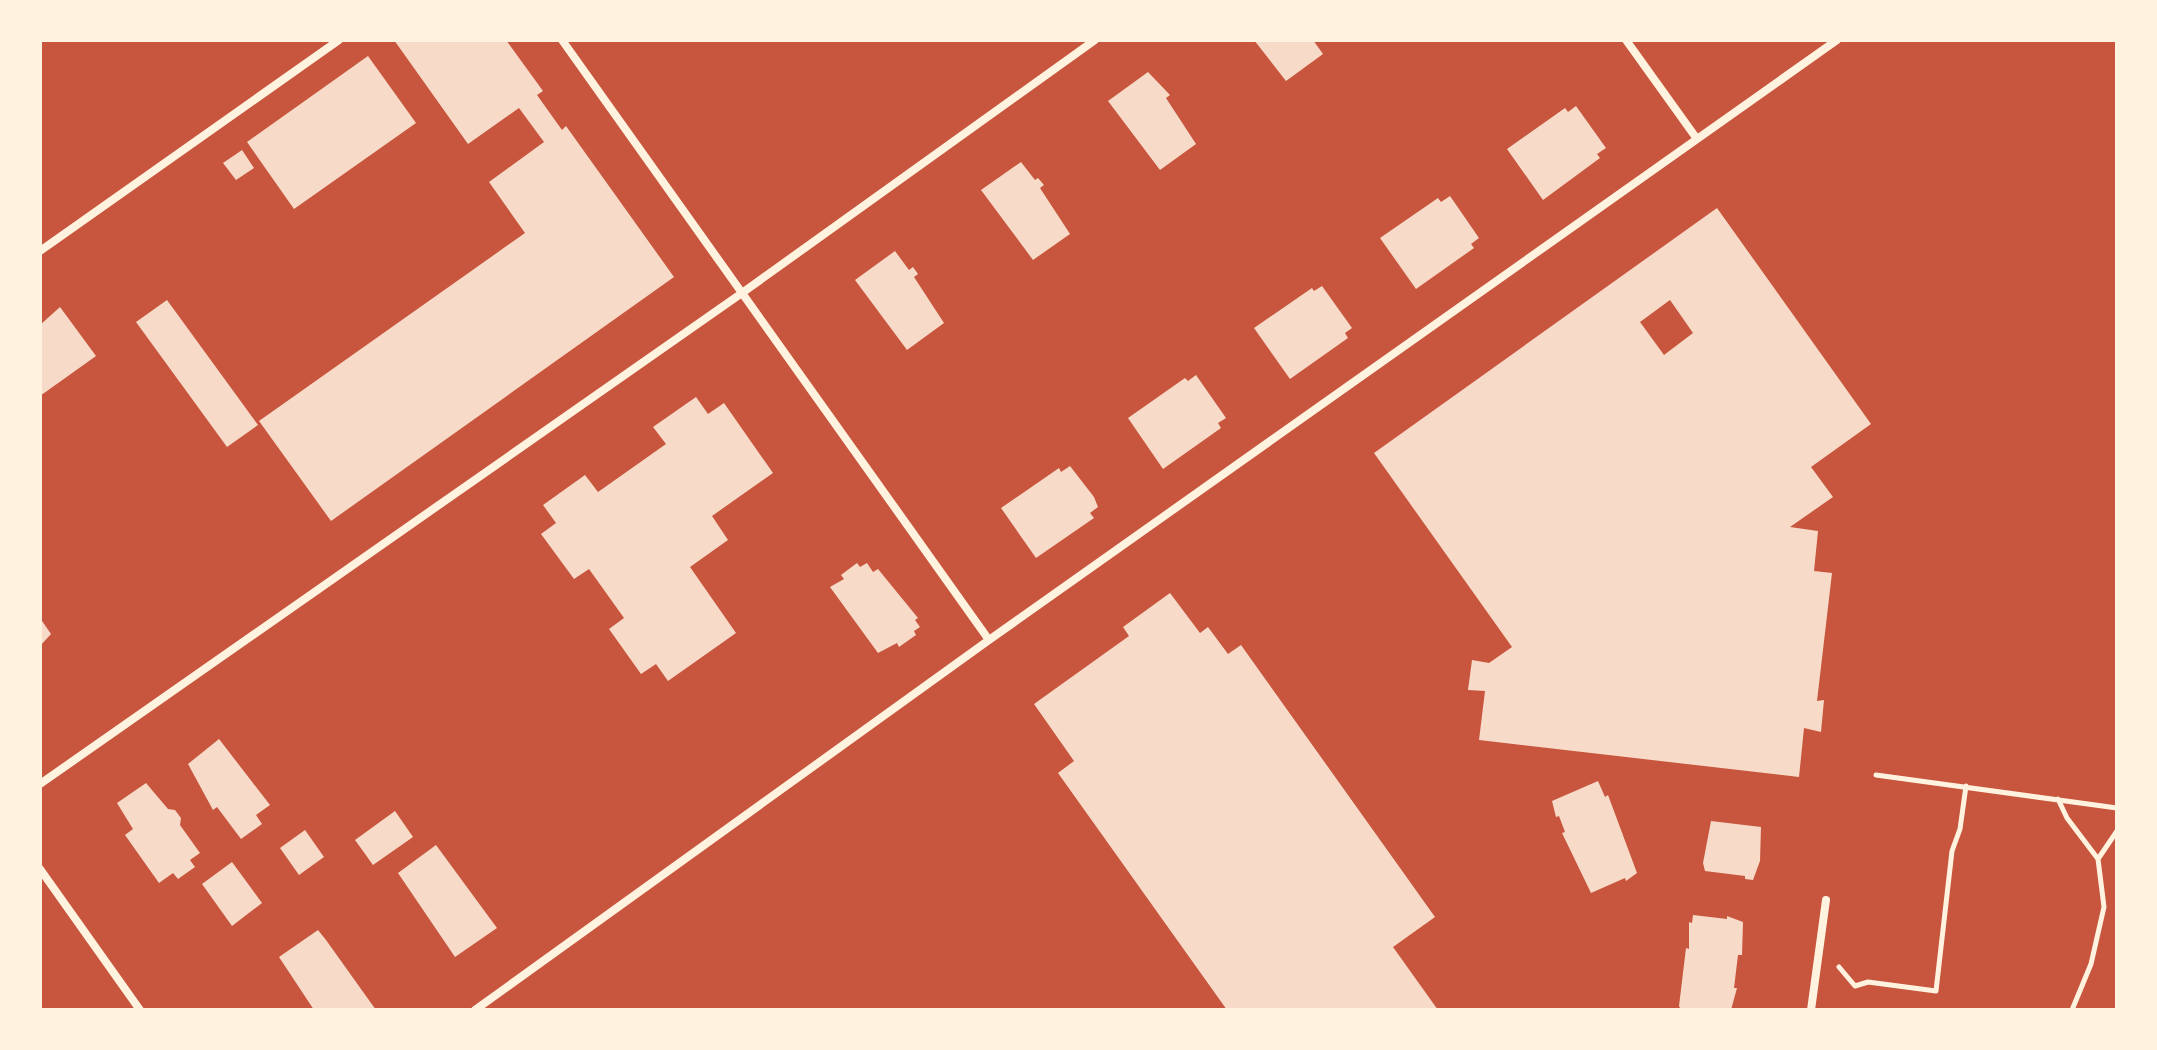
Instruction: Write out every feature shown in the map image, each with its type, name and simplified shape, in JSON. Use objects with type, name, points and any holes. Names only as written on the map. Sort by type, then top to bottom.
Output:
[{"type":"street","points":[[40,251],[339,40]]},
{"type":"street","points":[[562,40],[989,640]]},
{"type":"street","points":[[40,784],[742,293],[1095,40]]},
{"type":"street","points":[[1626,40],[1697,139]]},
{"type":"street","points":[[475,1010],[989,640],[1837,40]]},
{"type":"street","points":[[40,869],[140,1010]]},
{"type":"street","points":[[1811,1010],[1826,900]]},
{"type":"path","points":[[1876,775],[2117,808]]},
{"type":"path","points":[[1820,944],[1855,986],[1868,982],[1936,991],[1952,851],[1960,829],[1966,786]]},
{"type":"path","points":[[2058,799],[2067,818],[2098,859],[2104,907],[2091,964],[2072,1010]]},
{"type":"path","points":[[2098,859],[2117,831]]},
{"type":"building","points":[[394,40],[506,40],[543,91],[537,95],[562,130],[566,126],[674,277],[331,521],[259,421],[525,233],[489,182],[544,142],[519,108],[468,144]]},
{"type":"building","points":[[1254,40],[1313,40],[1323,54],[1286,81]]},
{"type":"building","points":[[368,56],[416,123],[294,209],[247,142]]},
{"type":"building","points":[[1148,72],[1170,95],[1166,98],[1196,144],[1160,170],[1108,101]]},
{"type":"building","points":[[1576,106],[1606,148],[1597,154],[1600,158],[1543,200],[1507,149],[1565,108],[1568,112]]},
{"type":"building","points":[[242,150],[254,168],[236,180],[223,163]]},
{"type":"building","points":[[1021,162],[1035,180],[1038,178],[1044,185],[1040,188],[1070,234],[1033,260],[981,190]]},
{"type":"building","points":[[1450,196],[1479,238],[1471,244],[1474,248],[1416,289],[1380,238],[1438,198],[1441,202]]},
{"type":"building","points":[[1717,208],[1871,424],[1811,467],[1833,497],[1790,527],[1818,531],[1814,571],[1832,573],[1817,701],[1824,700],[1821,732],[1804,728],[1799,777],[1479,740],[1485,691],[1468,690],[1472,660],[1489,663],[1512,647],[1374,453]],"holes":[[[1670,300],[1693,333],[1664,355],[1640,322]]]},
{"type":"building","points":[[895,251],[909,270],[913,267],[918,274],[914,277],[944,323],[907,350],[855,280]]},
{"type":"building","points":[[1322,286],[1352,328],[1345,333],[1348,338],[1290,379],[1254,328],[1312,288],[1314,291]]},
{"type":"building","points":[[167,300],[258,425],[227,447],[136,322]]},
{"type":"building","points":[[60,307],[96,356],[40,396],[40,325]]},
{"type":"building","points":[[1196,375],[1226,418],[1218,423],[1221,428],[1163,469],[1128,418],[1185,378],[1188,381]]},
{"type":"building","points":[[696,397],[708,414],[724,403],[773,473],[712,516],[728,540],[690,567],[736,633],[668,681],[656,664],[641,674],[609,629],[624,618],[589,569],[574,579],[541,534],[556,523],[543,505],[585,475],[598,492],[666,444],[653,427]]},
{"type":"building","points":[[1070,466],[1094,497],[1098,507],[1090,513],[1094,518],[1036,558],[1001,508],[1059,468],[1061,472]]},
{"type":"building","points":[[857,563],[860,567],[867,563],[873,572],[878,569],[918,618],[915,620],[920,627],[914,631],[916,635],[899,647],[897,643],[878,653],[830,587],[844,579],[841,575]]},
{"type":"building","points":[[1170,593],[1200,633],[1208,627],[1228,654],[1241,645],[1435,917],[1393,947],[1438,1010],[1227,1010],[1058,773],[1074,761],[1034,704],[1129,636],[1123,627]]},
{"type":"building","points":[[40,618],[51,634],[40,646]]},
{"type":"building","points":[[219,739],[270,805],[256,815],[262,824],[241,839],[217,807],[213,810],[188,764]]},
{"type":"building","points":[[1598,781],[1605,797],[1608,795],[1637,873],[1626,881],[1625,878],[1591,893],[1562,833],[1565,832],[1559,816],[1556,817],[1552,801]]},
{"type":"building","points":[[146,783],[168,809],[175,810],[181,818],[180,825],[200,853],[190,860],[195,867],[178,879],[173,873],[159,883],[125,835],[133,829],[117,803]]},
{"type":"building","points":[[395,811],[413,837],[373,865],[355,840]]},
{"type":"building","points":[[1711,821],[1761,827],[1760,861],[1753,880],[1745,879],[1745,876],[1705,871],[1703,863]]},
{"type":"building","points":[[305,830],[324,857],[299,875],[280,848]]},
{"type":"building","points":[[436,845],[497,928],[455,957],[398,873]]},
{"type":"building","points":[[232,862],[262,903],[232,926],[202,884]]},
{"type":"building","points":[[1693,915],[1727,919],[1727,916],[1743,922],[1742,955],[1738,955],[1734,988],[1737,988],[1731,1010],[1681,1010],[1679,1006],[1686,948],[1689,949],[1689,922],[1692,923]]},
{"type":"building","points":[[318,930],[376,1010],[314,1010],[279,957]]}]
